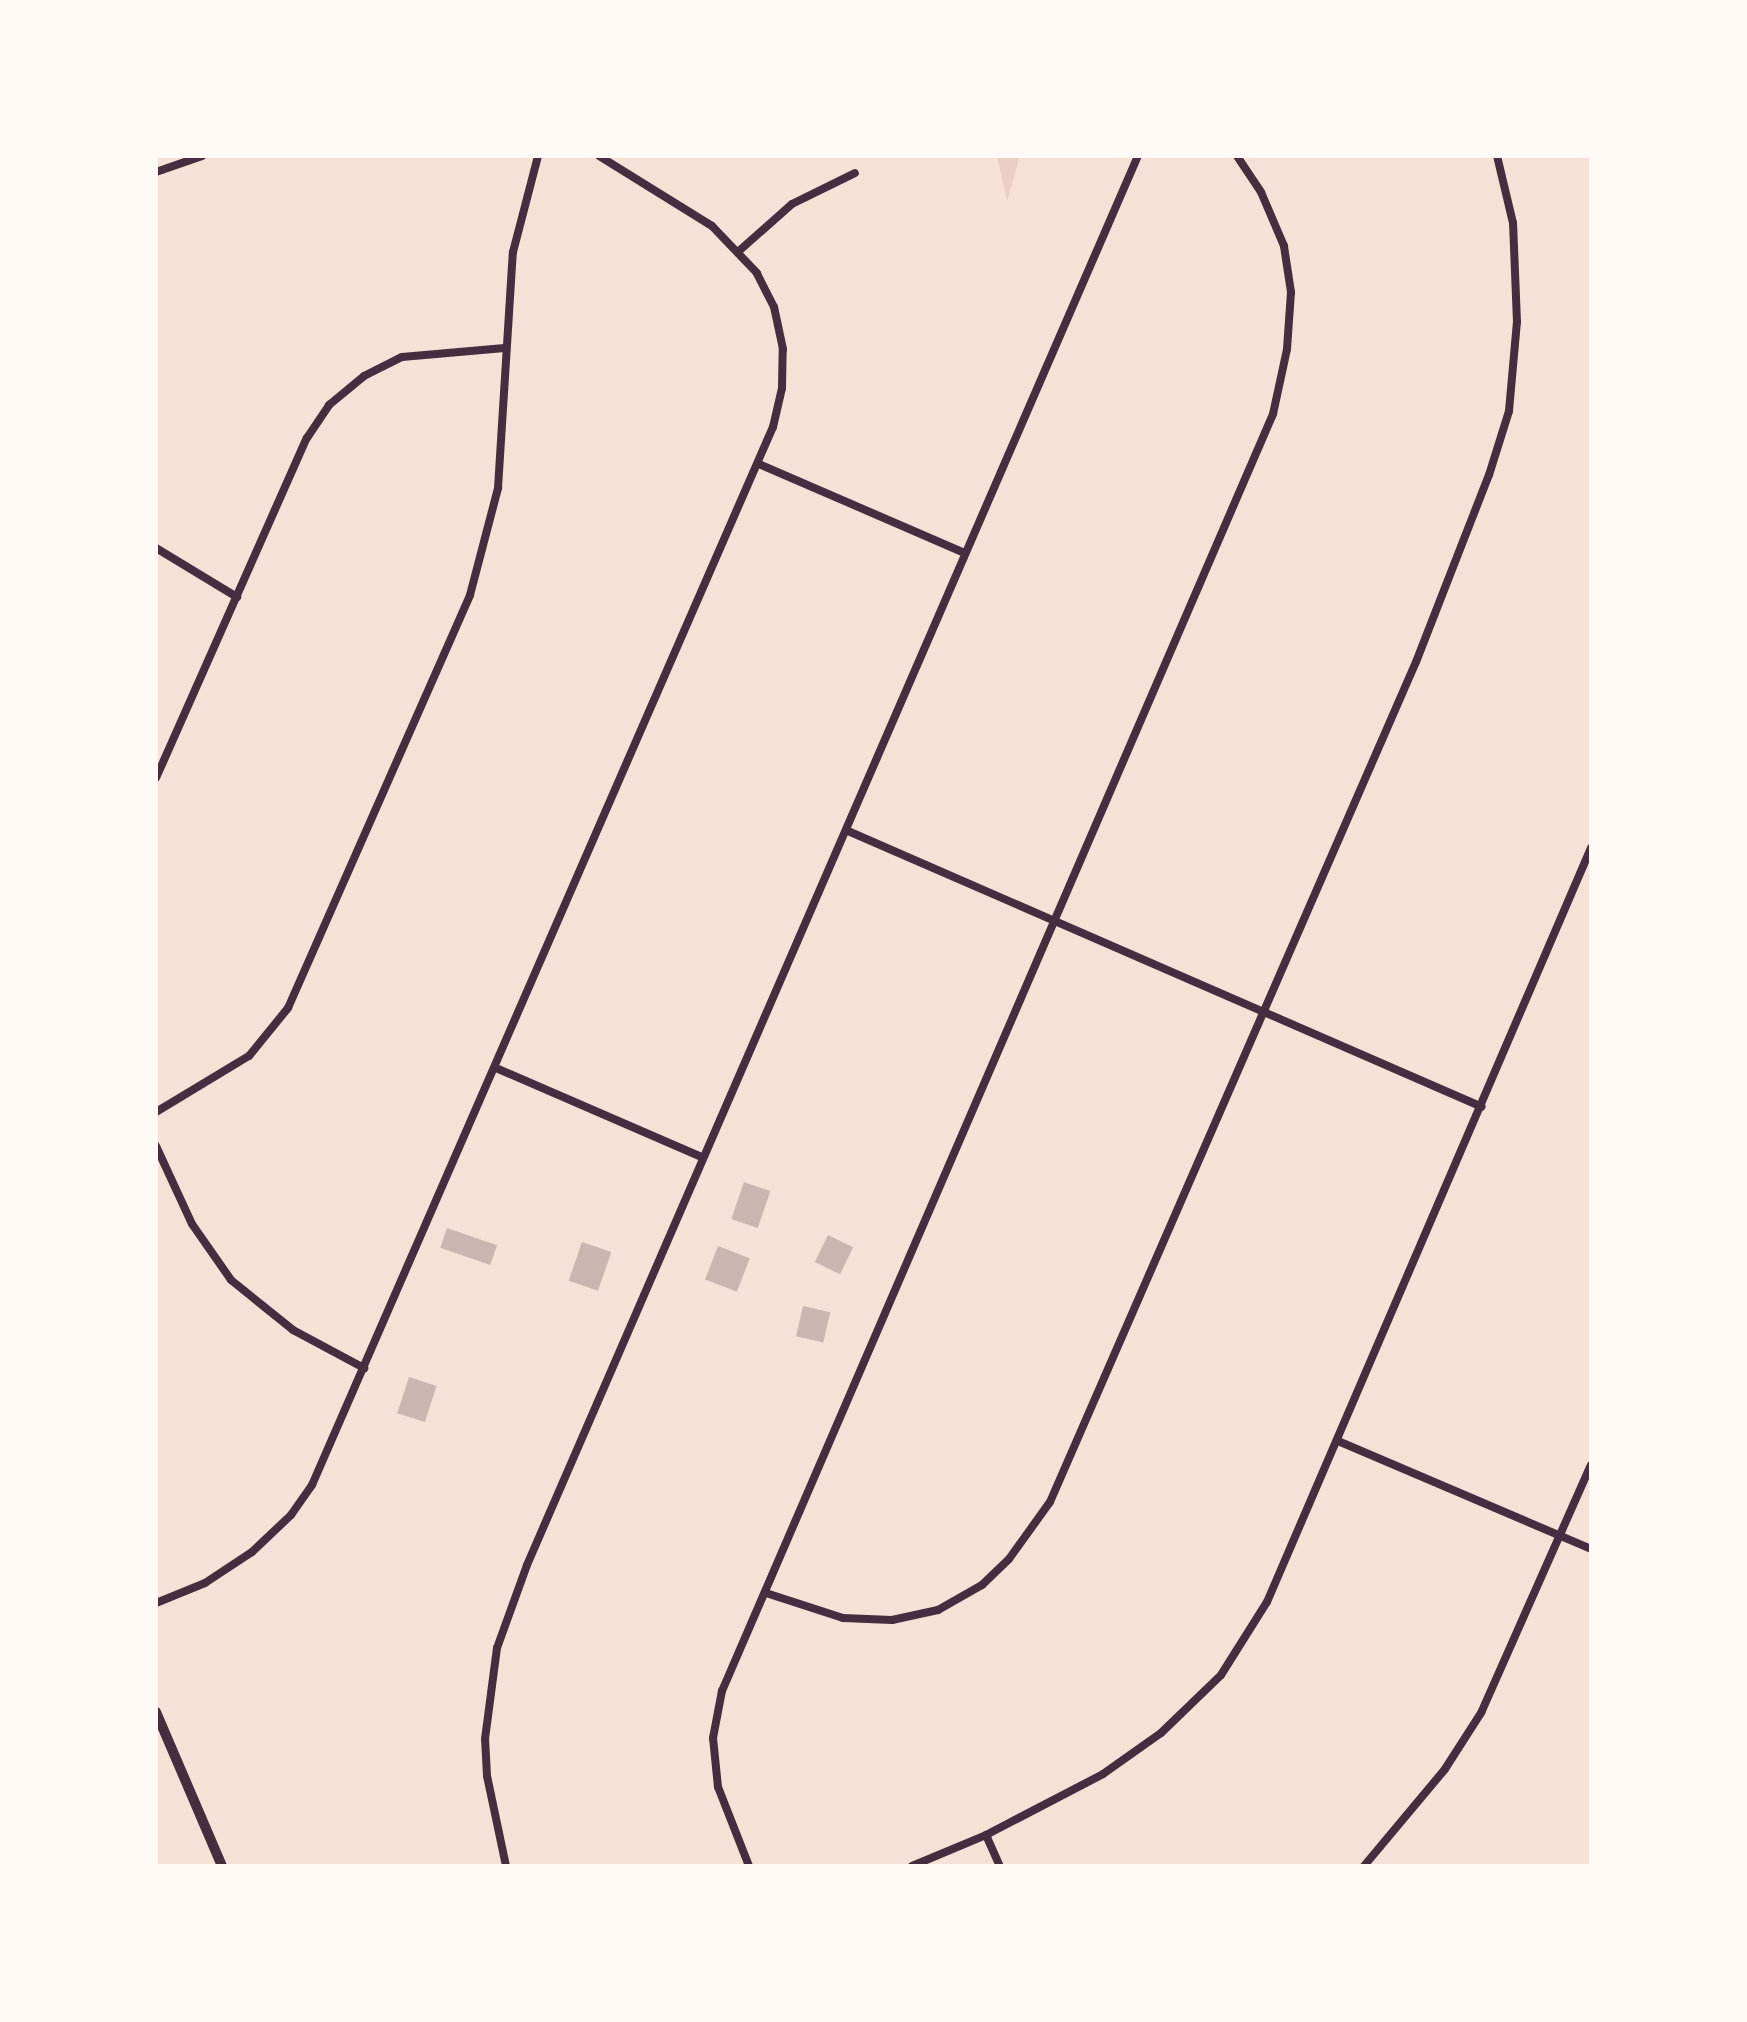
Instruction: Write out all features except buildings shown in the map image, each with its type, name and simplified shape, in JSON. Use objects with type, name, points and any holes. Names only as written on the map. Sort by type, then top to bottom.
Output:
[{"type":"street","points":[[156,172],[202,156]]},
{"type":"street","points":[[156,1112],[249,1056],[299,987],[482,564],[498,488],[505,348],[517,226],[538,156]]},
{"type":"street","points":[[156,1603],[222,1574],[291,1515],[322,1466],[759,464],[780,400],[783,349],[769,296],[740,250],[667,194],[599,156]]},
{"type":"street","points":[[506,1866],[485,1756],[497,1648],[527,1565],[702,1157],[848,831],[1138,156]]},
{"type":"street","points":[[749,1866],[718,1787],[713,1738],[722,1691],[1057,922],[1273,414],[1287,349],[1291,292],[1284,246],[1261,192],[1237,156]]},
{"type":"street","points":[[766,1593],[843,1618],[892,1620],[938,1610],[982,1585],[1009,1559],[1050,1502],[1266,1013],[1416,662],[1509,411],[1517,322],[1513,223],[1497,156]]},
{"type":"street","points":[[740,250],[803,197],[855,173]]},
{"type":"street","points":[[156,778],[307,438],[344,390],[402,357],[505,348]]},
{"type":"street","points":[[759,464],[965,553]]},
{"type":"street","points":[[156,548],[237,597]]},
{"type":"street","points":[[848,831],[1482,1107]]},
{"type":"street","points":[[912,1866],[986,1835],[1103,1774],[1161,1733],[1221,1675],[1267,1602],[1591,848]]},
{"type":"street","points":[[496,1068],[702,1157]]},
{"type":"street","points":[[156,1146],[192,1224],[231,1280],[293,1330],[364,1368]]},
{"type":"street","points":[[1338,1441],[1591,1549]]},
{"type":"street","points":[[1364,1866],[1445,1769],[1481,1713],[1591,1465]]},
{"type":"street","points":[[156,1712],[222,1866]]},
{"type":"street","points":[[986,1835],[1000,1866]]},
{"type":"shaded area","points":[[997,156],[1020,156],[1007,201]]}]
